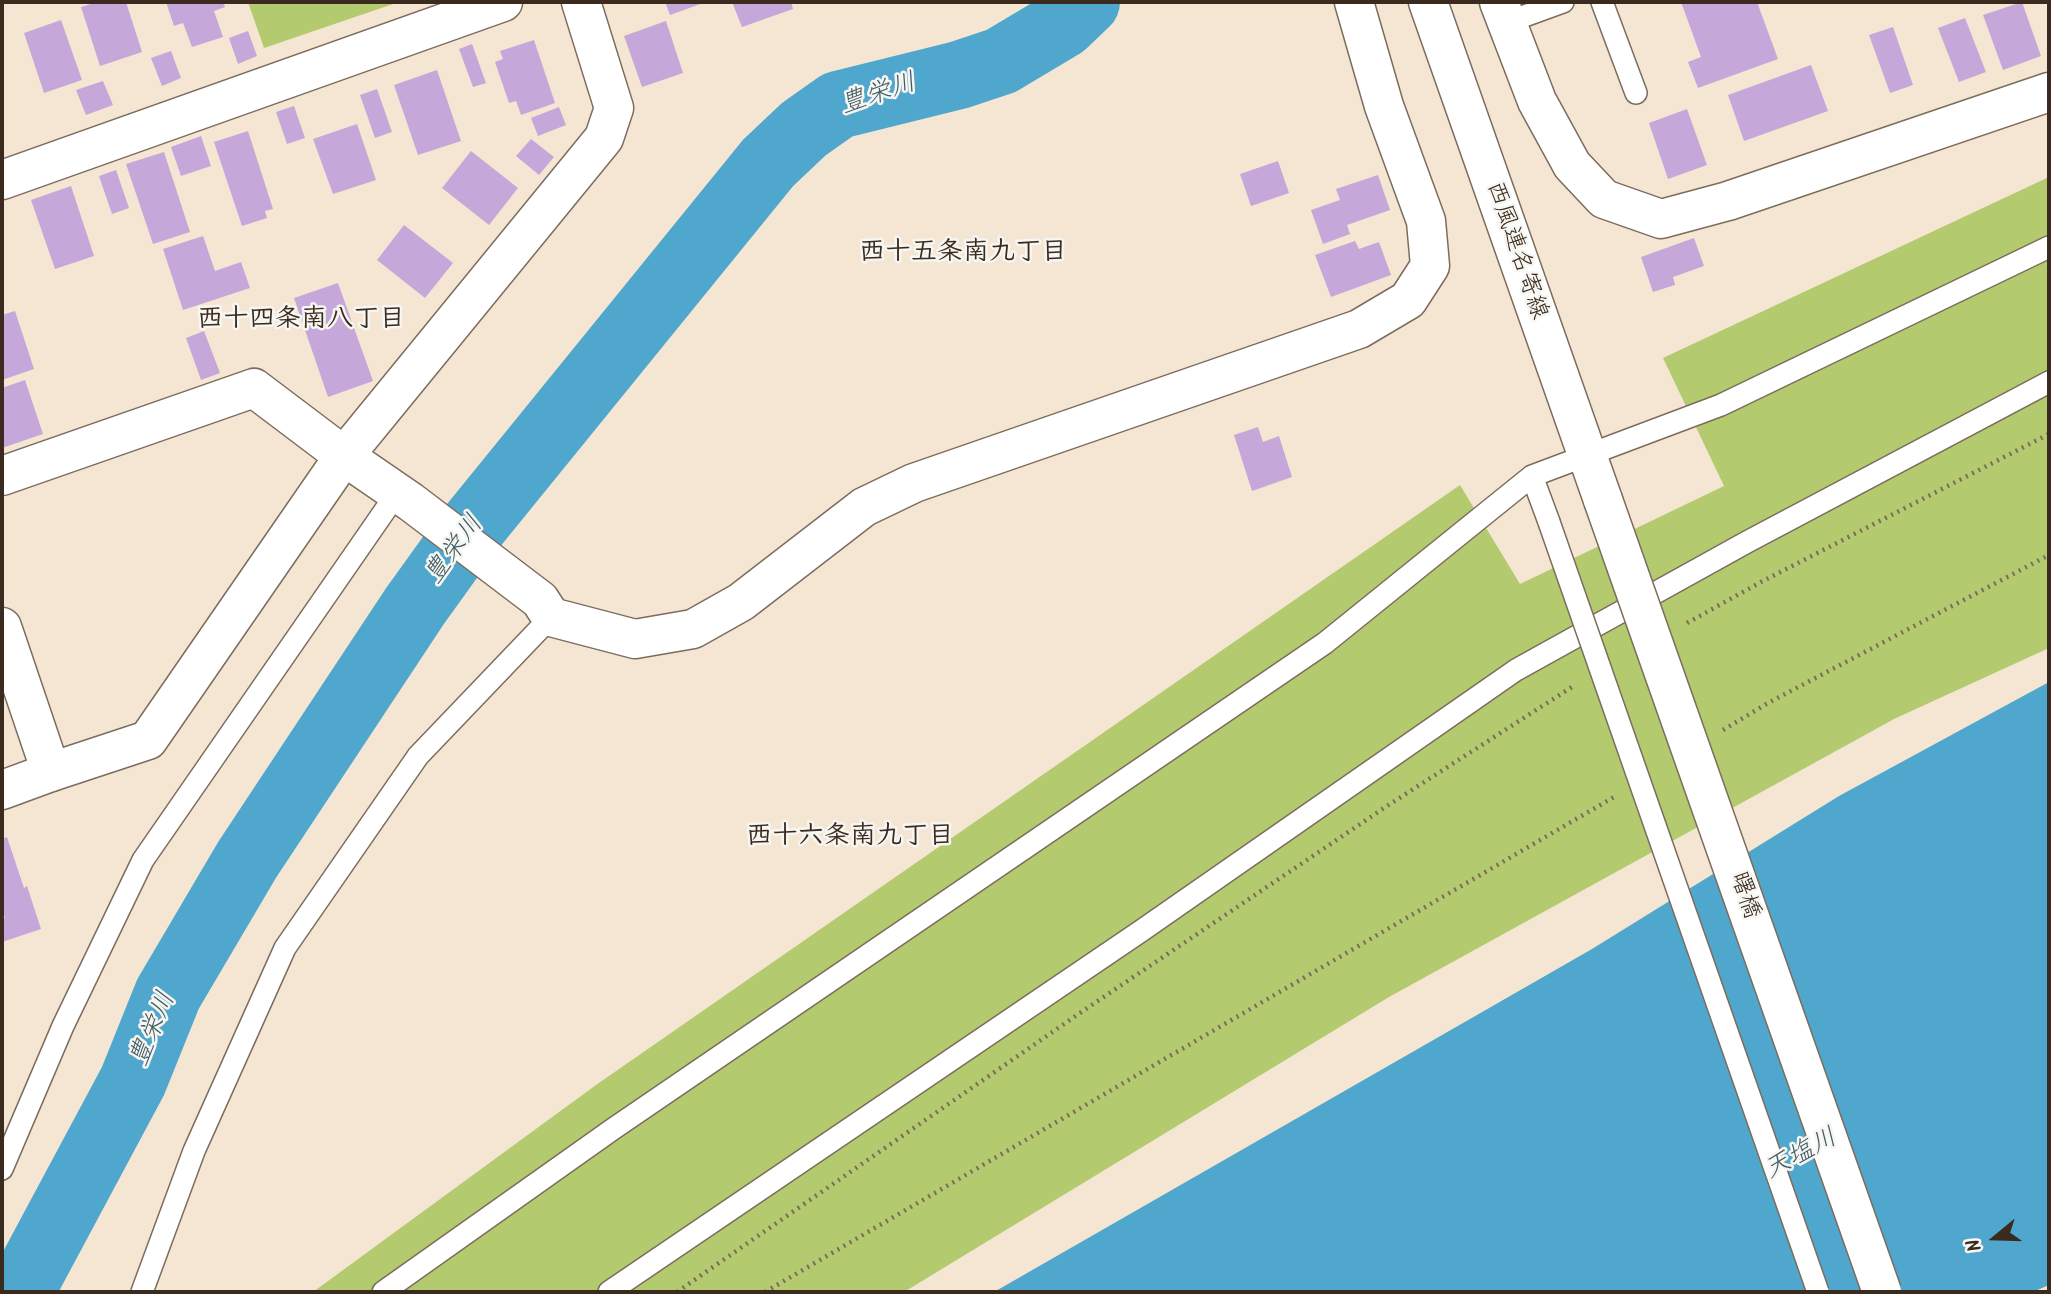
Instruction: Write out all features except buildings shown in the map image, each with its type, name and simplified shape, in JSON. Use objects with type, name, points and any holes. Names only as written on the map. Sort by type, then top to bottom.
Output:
[{"type":"street","points":[[2,180],[503,2]]},
{"type":"street","points":[[2,790],[148,740],[344,456],[604,138],[614,108],[581,2]]},
{"type":"street","points":[[2,476],[254,388],[404,498],[546,608],[635,639],[693,629],[741,602],[864,507],[914,483],[1359,329],[1408,300],[1430,266],[1426,220],[1384,106],[1354,2]]},
{"type":"street","name":"西風連名寄線","points":[[1428,2],[1603,500]]},
{"type":"street","points":[[1503,12],[1537,101],[1572,165],[1604,199],[1661,219],[1728,201],[2049,92]]},
{"type":"street","name":"曙橋","points":[[1603,500],[1882,1292]]},
{"type":"street","points":[[2,627],[51,772]]},
{"type":"lane","points":[[1503,12],[1563,2]]},
{"type":"lane","points":[[1602,2],[1636,93]]},
{"type":"lane","points":[[383,1292],[612,1129],[1325,643],[1532,476],[1721,405],[2049,247]]},
{"type":"lane","points":[[609,1292],[1141,930],[1516,670],[1747,542],[2049,383]]},
{"type":"lane","points":[[1532,476],[1818,1292]]},
{"type":"lane","points":[[2,1169],[63,1026],[143,860],[404,498]]},
{"type":"lane","points":[[142,1292],[194,1151],[285,948],[418,756],[546,608]]},
{"type":"path","points":[[1676,629],[1761,582],[2049,434]]},
{"type":"path","points":[[1722,731],[1768,703],[2049,555]]},
{"type":"path","points":[[677,1292],[1088,1007],[1387,806],[1578,683]]},
{"type":"path","points":[[765,1292],[1619,793]]},
{"type":"green space","points":[[248,2],[399,2],[264,48]]},
{"type":"green space","points":[[2049,177],[2049,648],[1894,719],[1389,997],[904,1292],[313,1292],[596,1085],[1460,485],[1520,584],[1724,486],[1663,358]]},
{"type":"water","name":"天塩川","points":[[2049,682],[2049,1285],[2033,1292],[994,1292],[1592,949],[1839,796]]},
{"type":"waterway","name":"豊栄川","points":[[20,1292],[133,1081],[168,994],[247,860],[415,606],[469,531],[768,163],[804,129],[838,105],[959,75],[1001,61],[1063,24],[1086,2]]},
{"type":"district","name":"西十五条南九丁目","points":[[963,255]]},
{"type":"district","name":"西十四条南八丁目","points":[[301,322]]},
{"type":"district","name":"西十六条南九丁目","points":[[850,839]]}]
